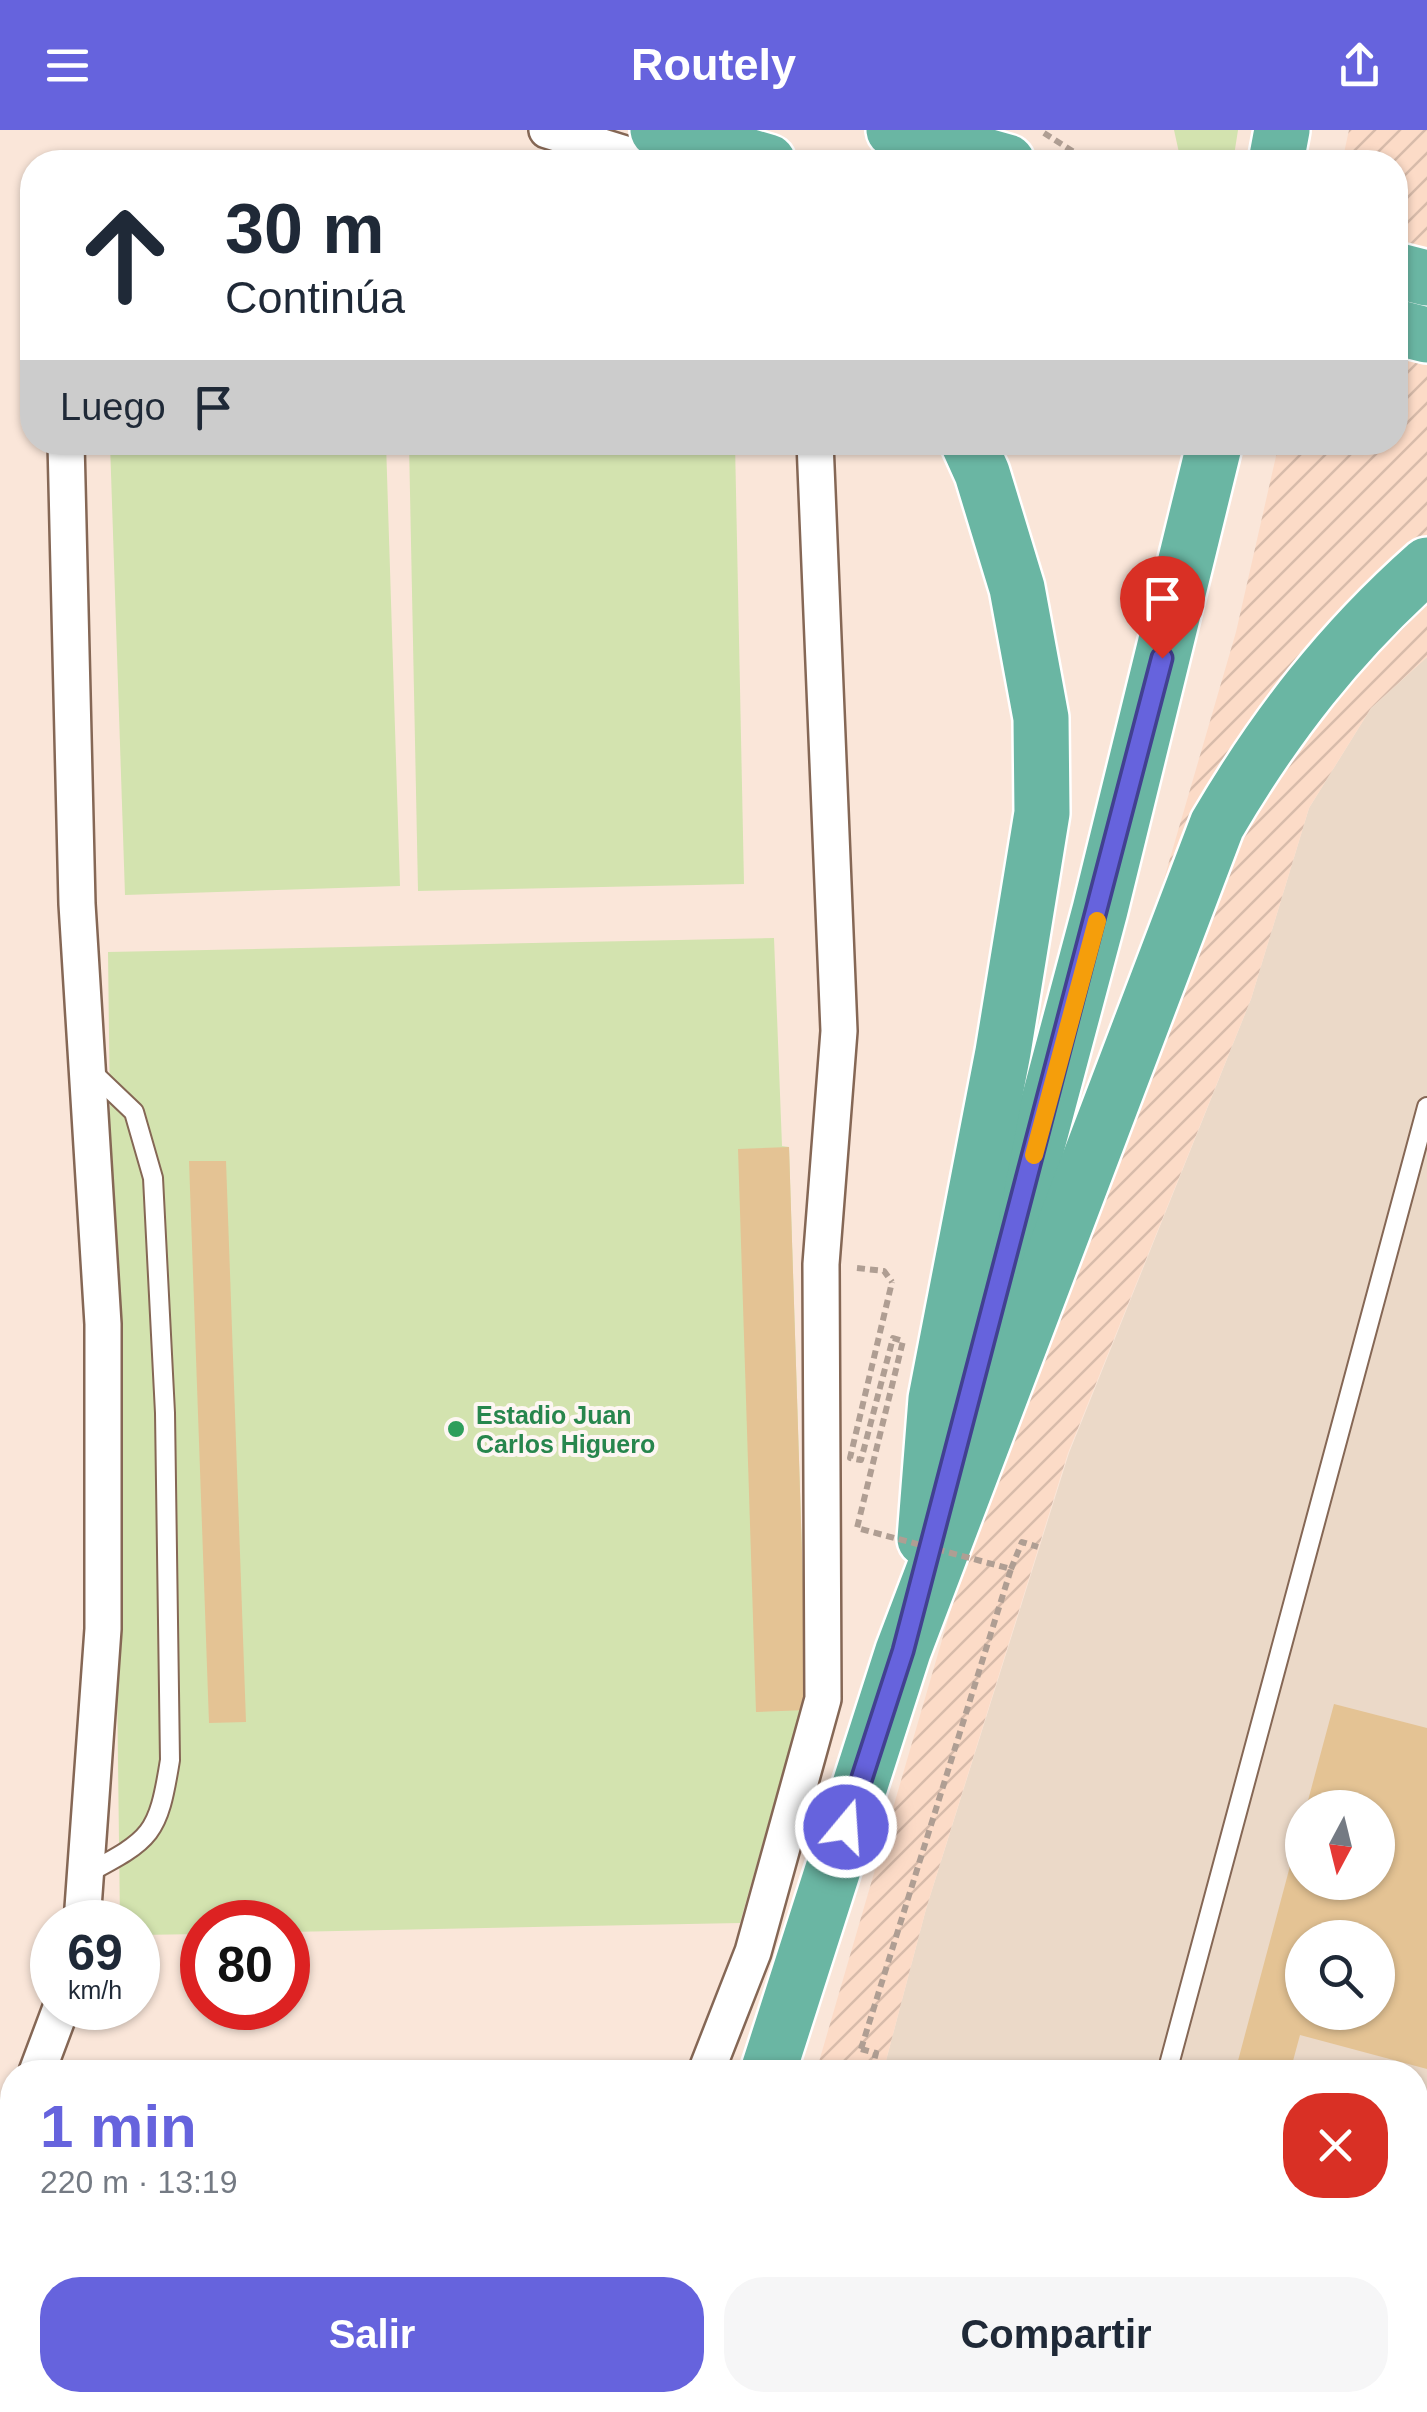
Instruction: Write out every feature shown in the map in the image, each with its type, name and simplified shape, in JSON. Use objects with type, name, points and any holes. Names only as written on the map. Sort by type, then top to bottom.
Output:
[{"type":"highway","points":[[658,130],[727,150]]},
{"type":"highway","points":[[923,141],[959,150]]},
{"type":"highway","points":[[922,1575],[936,1399],[1004,1052],[1042,813],[1041,718],[1016,588],[974,455]]},
{"type":"highway","points":[[903,1651],[1100,910],[1212,455]]},
{"type":"highway","points":[[772,2060],[903,1651],[1216,825],[1262,747],[1308,686],[1338,650],[1427,565]]},
{"type":"street","points":[[547,130],[612,150]]},
{"type":"street","points":[[66,455],[77,904],[103,1324],[103,1629],[84,1900]]},
{"type":"street","points":[[711,2060],[753,1952],[823,1698],[821,1264],[839,1031],[816,455]]},
{"type":"street","points":[[42,2060],[53,2030]]},
{"type":"lane","points":[[86,1874],[142,1845],[162,1810],[170,1760],[165,1412],[153,1178],[134,1112],[87,1067]]},
{"type":"lane","points":[[1171,2060],[1427,1108]]},
{"type":"path","points":[[1039,130],[1071,150]]},
{"type":"path","points":[[892,1282],[850,1458],[861,1460],[893,1338],[904,1341],[857,1528],[1011,1569]]},
{"type":"path","points":[[874,2060],[876,2053],[861,2050],[1011,1569],[1022,1542],[1038,1548]]},
{"type":"shaded area","points":[[1349,130],[1427,130],[1427,657],[1371,708],[1309,808],[1251,999],[1068,1453],[926,1909],[886,2060],[820,2060],[1236,632],[1276,455],[1408,455],[1408,150],[1345,150]]},
{"type":"shaded area","points":[[1427,657],[1427,2060],[886,2060],[926,1909],[1069,1453],[1251,999],[1309,808],[1371,708]]},
{"type":"green space","points":[[1174,130],[1238,130],[1235,150],[1178,150]]},
{"type":"green space","points":[[110,455],[386,455],[400,886],[125,895]]},
{"type":"green space","points":[[409,455],[735,455],[744,884],[418,891]]},
{"type":"green space","name":"Estadio Juan Carlos Higuero","points":[[774,938],[782,1146],[789,1147],[807,1710],[800,1711],[740,1923],[310,1932],[310,1900],[180,1900],[180,1934],[160,1935],[160,1900],[120,1900],[108,952]]},
{"type":"building","points":[[789,1147],[807,1710],[756,1712],[738,1149]]},
{"type":"building","points":[[189,1161],[226,1161],[246,1722],[209,1723]]},
{"type":"building","points":[[1334,1704],[1427,1728],[1427,2060],[1393,2060],[1300,2035],[1293,2060],[1238,2060],[1285,1885],[1285,1900],[1395,1900],[1395,1790],[1311,1790]]},
{"type":"slow traffic","points":[[1034,1155],[1097,921]]},
{"type":"place","name":"Estadio Juan Carlos Higuero","points":[[456,1429]]},
{"type":"route","points":[[846,1827],[903,1651],[1100,910],[1162,658]]}]
